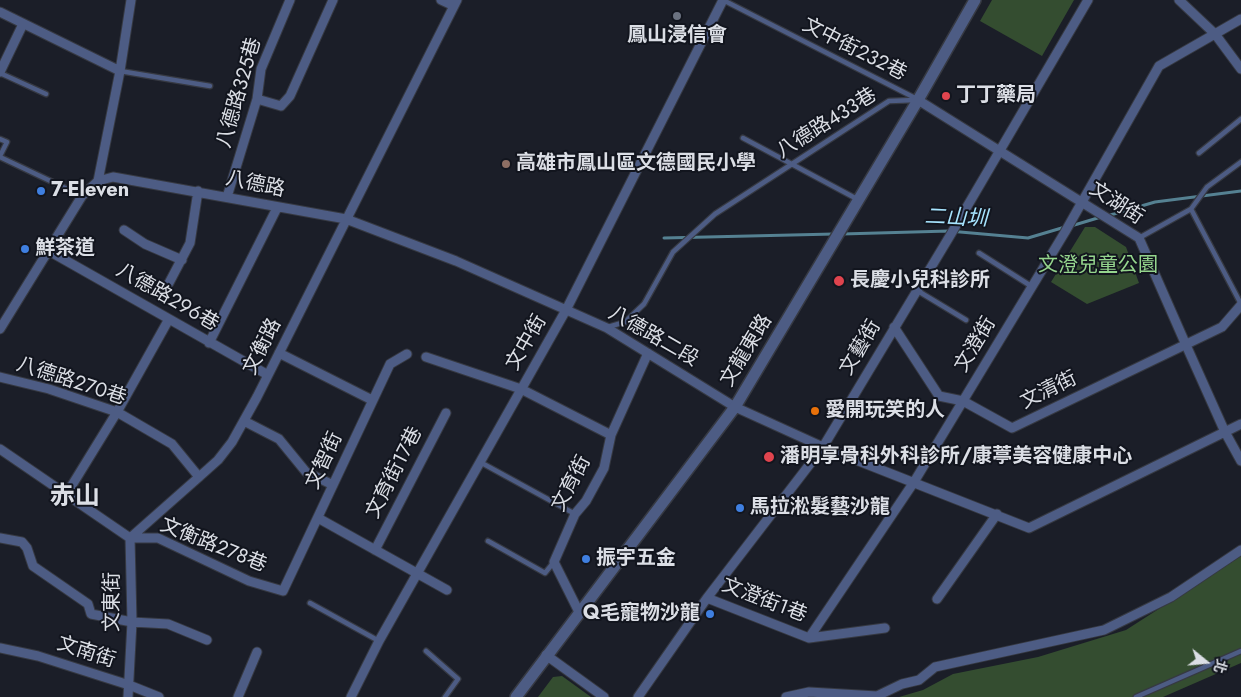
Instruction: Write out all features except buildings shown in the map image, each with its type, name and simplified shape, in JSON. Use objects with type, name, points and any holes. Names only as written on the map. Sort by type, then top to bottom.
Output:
[{"type":"street","points":[[0,329],[4,315],[48,251],[82,196],[98,181],[120,71],[131,0]]},
{"type":"street","name":"八德路325巷","points":[[227,197],[256,99],[262,69],[290,0]]},
{"type":"street","points":[[256,99],[281,106],[290,96],[333,0]]},
{"type":"street","points":[[442,0],[455,3]]},
{"type":"street","name":"文中街","points":[[351,697],[416,573],[566,310],[723,0]]},
{"type":"street","name":"文藝街","points":[[638,697],[707,598],[823,446],[957,224],[1088,0]]},
{"type":"street","points":[[1179,0],[1215,34],[1241,69]]},
{"type":"street","name":"文龍東路","points":[[516,697],[735,407],[918,100],[972,1]]},
{"type":"street","name":"文衡路","points":[[130,538],[218,460],[232,442],[268,375],[455,3]]},
{"type":"street","points":[[0,12],[120,71]]},
{"type":"street","name":"文澄街","points":[[809,638],[914,482],[1065,232],[1159,66],[1241,19]]},
{"type":"street","points":[[0,72],[23,24]]},
{"type":"street","name":"文湖街","points":[[918,100],[1139,238],[1225,432],[1241,461]]},
{"type":"street","name":"八德路","points":[[98,181],[112,177],[346,219],[456,261],[566,310]]},
{"type":"street","points":[[169,283],[190,243],[198,192]]},
{"type":"street","points":[[209,343],[277,208]]},
{"type":"street","points":[[124,230],[145,244],[182,260]]},
{"type":"street","name":"八德路296巷","points":[[48,251],[268,375]]},
{"type":"street","name":"文清街","points":[[894,327],[939,396],[963,401],[1012,428],[1222,327],[1241,304]]},
{"type":"street","name":"八德路二段","points":[[566,310],[607,328],[735,407],[823,446],[1029,528],[1241,424]]},
{"type":"street","points":[[66,495],[117,412],[169,319]]},
{"type":"street","points":[[279,353],[372,400]]},
{"type":"street","name":"文育街","points":[[554,562],[575,514],[586,501],[604,468],[611,436],[648,353]]},
{"type":"street","name":"文智街","points":[[283,591],[390,364],[406,354]]},
{"type":"street","points":[[426,357],[521,388],[611,436]]},
{"type":"street","name":"八德路270巷","points":[[0,377],[49,389],[117,412],[172,444],[199,477]]},
{"type":"street","name":"文育街17巷","points":[[375,550],[446,413]]},
{"type":"street","points":[[244,421],[279,439],[306,472],[333,485]]},
{"type":"street","points":[[0,449],[130,538]]},
{"type":"street","points":[[937,599],[997,514]]},
{"type":"street","points":[[318,518],[447,590]]},
{"type":"street","name":"文衡路278巷","points":[[130,538],[158,538],[249,581],[283,591]]},
{"type":"street","name":"文東街","points":[[128,697],[132,622],[130,538]]},
{"type":"street","points":[[1,542],[22,542],[27,548],[33,566],[88,604],[91,614],[132,622],[168,624],[207,640]]},
{"type":"street","points":[[786,697],[809,692],[877,696],[902,684],[919,680],[934,667],[1104,630],[1171,597],[1241,550]]},
{"type":"street","points":[[554,562],[579,612]]},
{"type":"street","name":"文澄街1巷","points":[[707,598],[809,638]]},
{"type":"street","points":[[809,638],[885,628]]},
{"type":"street","name":"文南街","points":[[0,648],[38,656],[129,685],[159,697]]},
{"type":"street","points":[[238,697],[257,652]]},
{"type":"street","points":[[546,655],[604,697]]},
{"type":"lane","name":"文中街232巷","points":[[723,0],[918,100]]},
{"type":"lane","points":[[120,71],[210,86]]},
{"type":"lane","points":[[0,72],[46,94]]},
{"type":"lane","name":"八德路433巷","points":[[607,328],[625,322],[644,304],[674,252],[715,214],[889,102],[918,100]]},
{"type":"lane","points":[[1200,153],[1241,119]]},
{"type":"lane","points":[[743,138],[859,200]]},
{"type":"lane","points":[[0,139],[7,142],[0,156],[82,196]]},
{"type":"lane","points":[[1139,238],[1191,209],[1207,187],[1241,162]]},
{"type":"lane","points":[[1191,209],[1241,304]]},
{"type":"lane","points":[[979,253],[1031,286]]},
{"type":"lane","points":[[917,290],[966,320]]},
{"type":"lane","points":[[480,462],[575,514]]},
{"type":"lane","points":[[488,541],[545,573],[554,562]]},
{"type":"lane","points":[[310,603],[379,641]]},
{"type":"lane","points":[[426,651],[458,679],[445,697]]},
{"type":"lane","points":[[1136,697],[1241,652]]},
{"type":"green space","points":[[992,0],[1074,0],[1042,56],[980,21]]},
{"type":"green space","name":"文澄兒童公園","points":[[1085,227],[1095,227],[1126,247],[1139,283],[1087,304],[1051,282]]},
{"type":"green space","points":[[1241,556],[1241,663],[1163,697],[899,697],[923,690],[953,674],[1038,657],[1126,630]]},
{"type":"green space","points":[[562,676],[591,697],[538,697],[553,677]]},
{"type":"waterway","name":"二山圳","points":[[1107,216],[1155,202],[1241,191]]},
{"type":"waterway","name":"二山圳","points":[[1071,226],[1101,217]]},
{"type":"waterway","name":"二山圳","points":[[842,234],[949,231],[1028,238],[1065,227]]},
{"type":"waterway","name":"二山圳","points":[[664,238],[834,234]]},
{"type":"place","name":"鳳山浸信會","points":[[677,16]]},
{"type":"place","name":"丁丁藥局","points":[[946,96]]},
{"type":"place","name":"高雄市鳳山區文德國民小學","points":[[506,164]]},
{"type":"place","name":"7-Eleven","points":[[41,191]]},
{"type":"place","name":"鮮茶道","points":[[25,249]]},
{"type":"place","name":"長慶小兒科診所","points":[[839,281]]},
{"type":"place","name":"愛開玩笑的人","points":[[815,411]]},
{"type":"place","name":"潘明享骨科外科診所/康葶美容健康中心","points":[[769,457]]},
{"type":"place","name":"馬拉淞髮藝沙龍","points":[[740,508]]},
{"type":"place","name":"振宇五金","points":[[586,559]]},
{"type":"place","name":"Q毛寵物沙龍","points":[[710,614]]},
{"type":"district","name":"赤山","points":[[75,498]]}]
